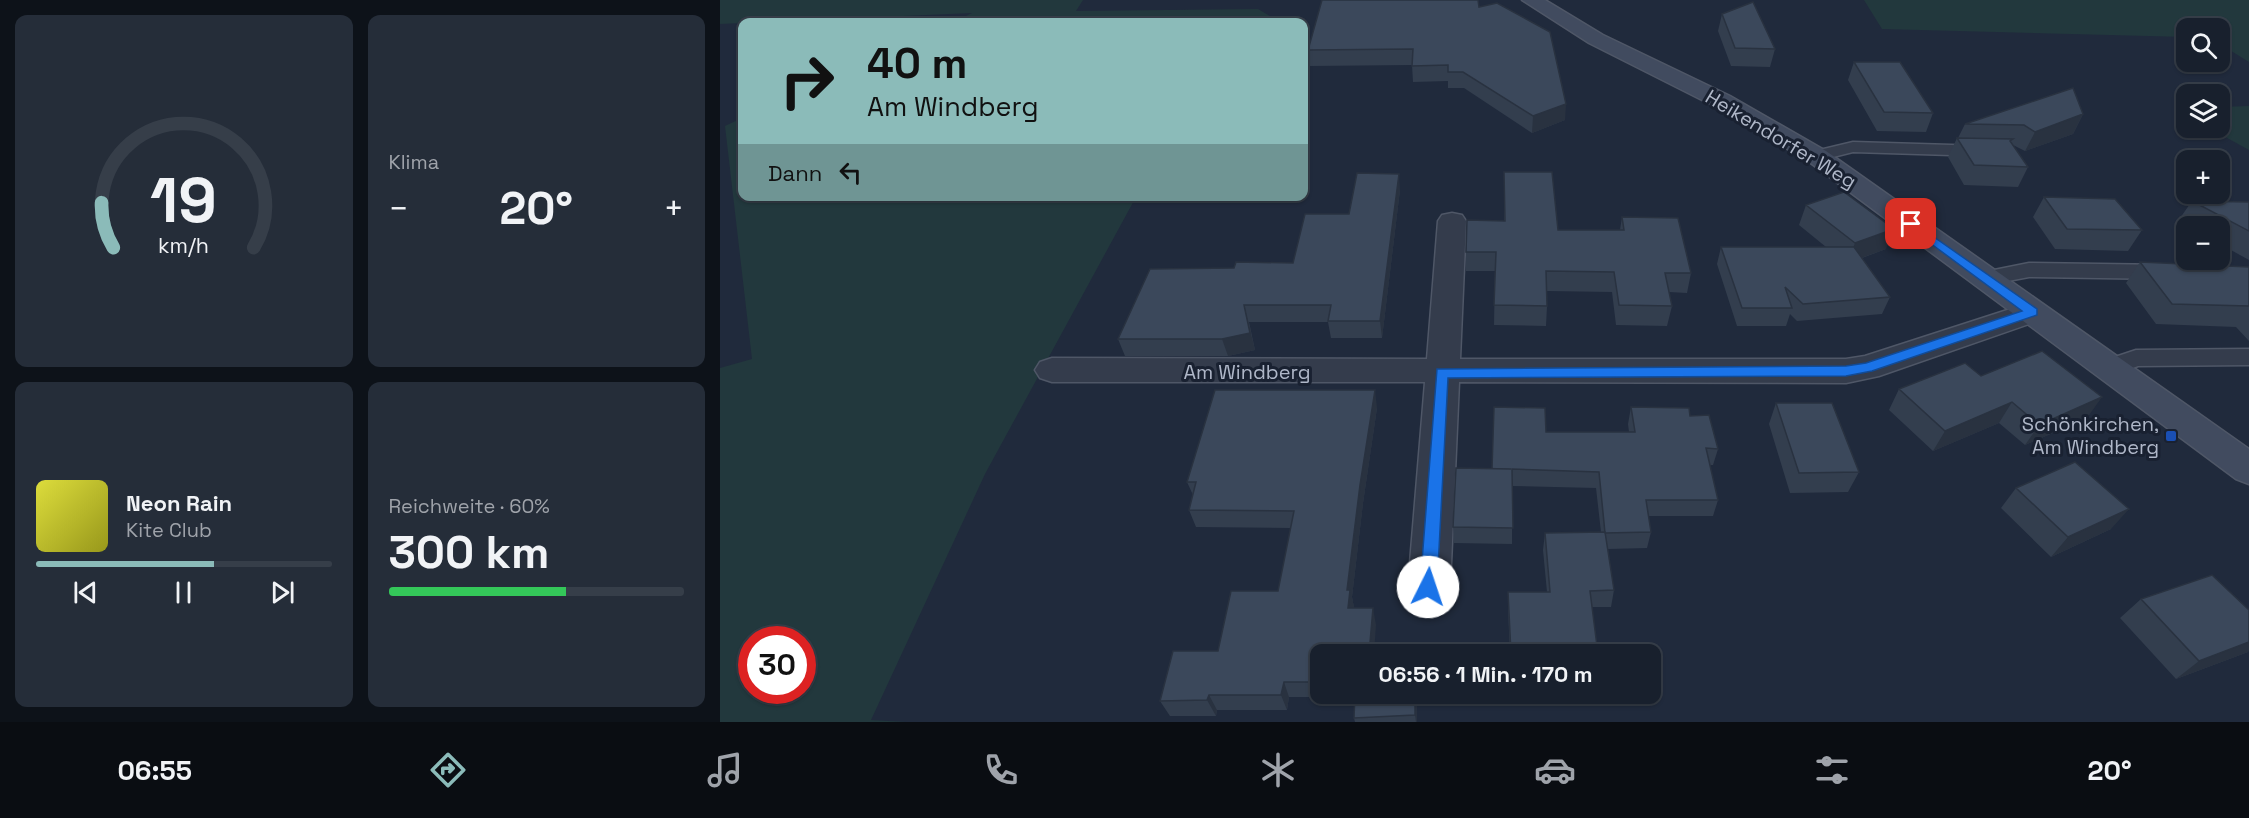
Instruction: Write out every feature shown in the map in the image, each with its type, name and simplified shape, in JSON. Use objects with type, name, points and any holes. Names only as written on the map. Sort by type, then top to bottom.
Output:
[{"type":"street","name":"Heikendorfer Weg","points":[[1532,0],[1596,39],[1722,101],[1817,156],[2249,469]]},
{"type":"street","points":[[1428,587],[1452,221]]},
{"type":"street","name":"Am Windberg","points":[[1052,370],[1442,373],[1846,371],[1867,368],[2032,312]]},
{"type":"lane","points":[[1817,156],[1853,147],[2002,152]]},
{"type":"lane","points":[[1987,278],[2029,270],[2187,272]]},
{"type":"lane","points":[[2109,368],[2136,358],[2249,357]]},
{"type":"green space","points":[[720,0],[1083,0],[1076,11],[1258,9],[1273,18],[962,18],[972,13],[857,18],[738,18],[738,23],[720,24]]},
{"type":"green space","points":[[1864,0],[2249,0],[2249,62],[2230,50],[2230,18],[2176,18],[2176,37],[1882,29]]},
{"type":"green space","points":[[2249,106],[2249,150],[2227,138],[2230,138],[2230,107]]},
{"type":"green space","points":[[738,120],[738,201],[1134,201],[985,474],[871,720],[906,722],[720,722],[720,368],[752,359],[725,126]]},
{"type":"building","points":[[1322,0],[1478,0],[1479,7],[1497,3],[1550,32],[1566,104],[1533,116],[1463,72],[1448,72],[1448,65],[1412,66],[1413,49],[1308,50]]},
{"type":"building","points":[[1753,2],[1775,49],[1735,48],[1722,14]]},
{"type":"building","points":[[1854,62],[1900,62],[1933,113],[1884,112]]},
{"type":"building","points":[[2073,88],[2083,114],[2035,132],[2024,125],[1965,124]]},
{"type":"building","points":[[1957,138],[2013,139],[2010,141],[2028,167],[1974,165]]},
{"type":"building","points":[[1504,172],[1552,172],[1558,230],[1624,230],[1622,217],[1678,218],[1691,273],[1665,273],[1672,306],[1619,305],[1614,272],[1546,271],[1547,306],[1494,305],[1496,252],[1466,252],[1467,220],[1505,221]]},
{"type":"building","points":[[1357,173],[1399,174],[1380,321],[1328,321],[1331,305],[1244,305],[1250,333],[1222,339],[1118,339],[1150,269],[1234,268],[1236,262],[1293,263],[1305,214],[1349,214]]},
{"type":"building","points":[[1844,192],[1894,229],[1855,243],[1806,205]]},
{"type":"building","points":[[2044,197],[2115,199],[2142,230],[2067,229]]},
{"type":"building","points":[[2249,202],[2249,231],[2230,221],[2230,216],[2220,216],[2198,204]]},
{"type":"building","points":[[1721,247],[1854,247],[1890,297],[1803,304],[1785,287],[1792,308],[1742,308]]},
{"type":"building","points":[[2140,262],[2176,264],[2176,270],[2230,270],[2230,266],[2249,267],[2249,306],[2172,304]]},
{"type":"building","points":[[2042,351],[2102,397],[2039,425],[2012,402],[1945,431],[1899,389],[1965,363],[1981,376]]},
{"type":"building","points":[[1215,390],[1375,390],[1347,590],[1350,590],[1348,608],[1373,608],[1370,644],[1310,644],[1310,682],[1284,682],[1281,695],[1209,695],[1207,700],[1160,701],[1173,651],[1218,651],[1231,591],[1278,591],[1294,511],[1189,510],[1196,482],[1187,482]]},
{"type":"building","points":[[1776,403],[1832,403],[1859,472],[1799,473]]},
{"type":"building","points":[[1494,407],[1545,408],[1546,432],[1635,432],[1631,407],[1689,408],[1690,416],[1709,415],[1718,449],[1706,448],[1718,500],[1646,500],[1651,532],[1605,533],[1599,472],[1512,469],[1513,528],[1453,527],[1456,468],[1492,469]]},
{"type":"building","points":[[2075,462],[2129,509],[2068,537],[2016,488]]},
{"type":"building","points":[[1605,532],[1614,590],[1590,591],[1597,644],[1511,644],[1508,592],[1550,592],[1545,533]]},
{"type":"building","points":[[2212,575],[2249,610],[2249,642],[2199,661],[2141,599]]},
{"type":"building","points":[[1355,704],[1415,704],[1415,715],[1354,718]]},
{"type":"place","name":"Schönkirchen, Am Windberg","points":[[2171,436]]},
{"type":"route","points":[[1428,587],[1442,373],[1846,371],[1867,368],[2032,312],[1911,224]]}]
